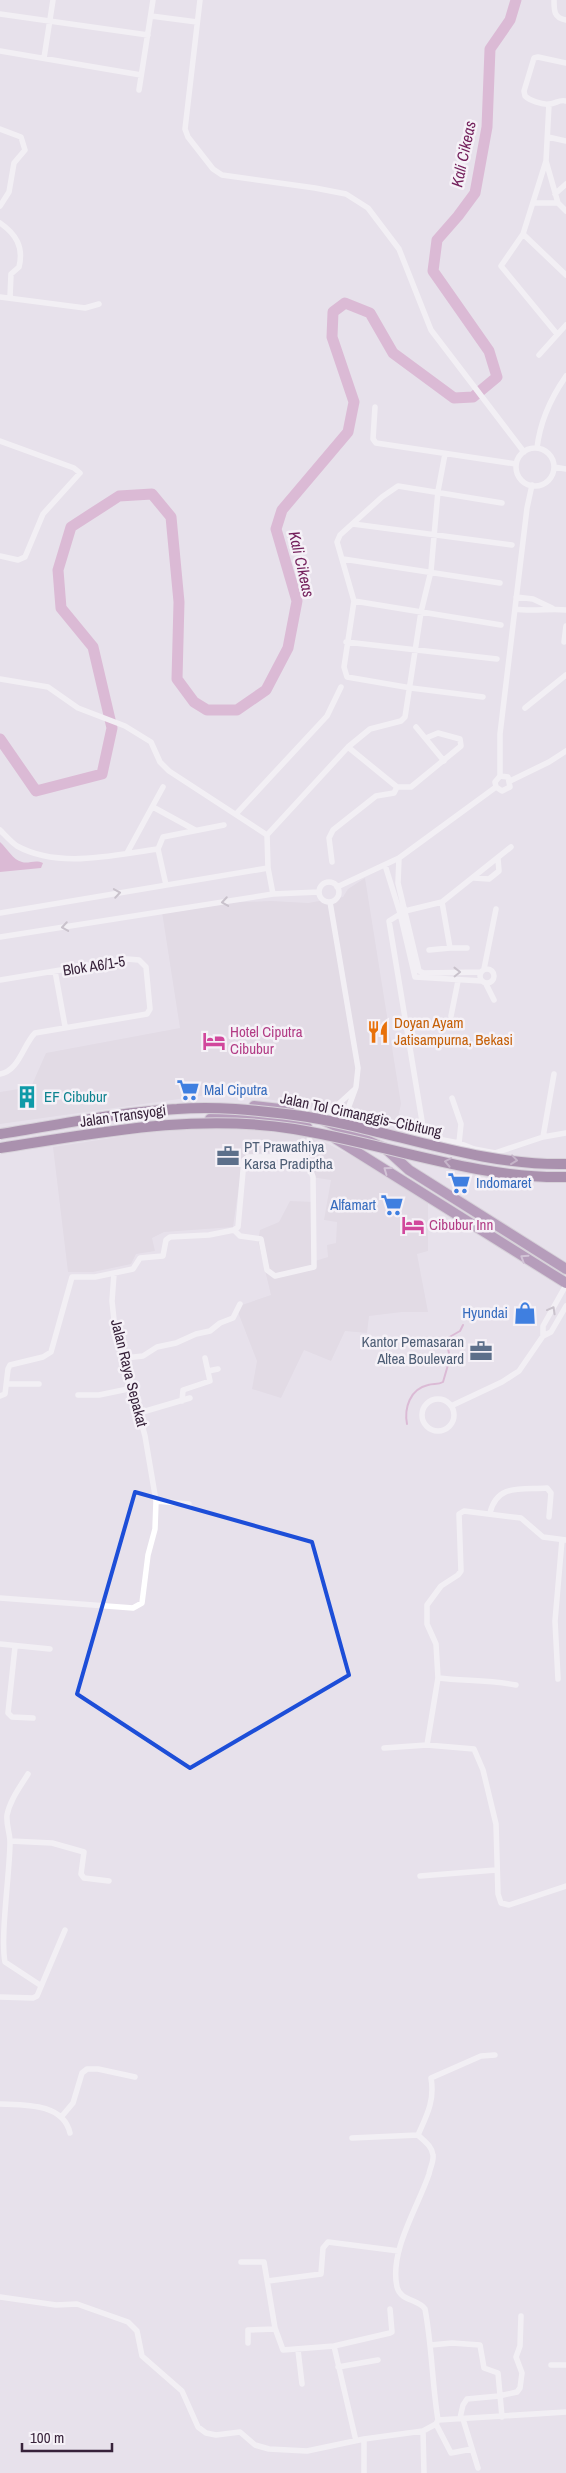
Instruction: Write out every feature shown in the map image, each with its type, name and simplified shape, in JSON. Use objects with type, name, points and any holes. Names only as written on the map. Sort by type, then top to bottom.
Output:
[{"type":"highway","name":"Jalan Transyogi","points":[[0,1133],[117,1116],[220,1105],[287,1109],[321,1120],[386,1149],[408,1170],[566,1269]]},
{"type":"highway","name":"Jalan Tol Cimanggis–Cibitung","points":[[0,1133],[134,1113],[218,1108],[296,1115],[451,1150],[509,1159],[566,1164]]},
{"type":"highway","name":"Jalan Transyogi","points":[[0,1149],[221,1118],[264,1120],[311,1127],[343,1142],[377,1163],[404,1183],[566,1284]]},
{"type":"highway","name":"Jalan Tol Cimanggis–Cibitung","points":[[0,1149],[136,1128],[217,1122],[294,1129],[448,1163],[507,1173],[566,1177]]},
{"type":"highway","points":[[554,1261],[566,1263]]},
{"type":"street","points":[[44,58],[53,0]]},
{"type":"street","points":[[140,90],[153,0]]},
{"type":"street","points":[[200,0],[186,117],[188,137],[213,169],[222,175],[346,194],[368,208],[399,248],[431,330],[524,452]]},
{"type":"street","points":[[554,0],[556,16],[566,20]]},
{"type":"street","points":[[0,14],[148,35]]},
{"type":"street","points":[[151,16],[197,22]]},
{"type":"street","points":[[0,51],[141,75]]},
{"type":"street","points":[[566,64],[538,57],[531,61],[524,96],[549,104],[559,100],[566,101]]},
{"type":"street","points":[[549,104],[546,161],[523,234],[501,266],[557,334]]},
{"type":"street","points":[[0,129],[21,137],[25,150],[14,163],[9,192],[0,206]]},
{"type":"street","points":[[548,137],[566,141]]},
{"type":"street","points":[[546,161],[558,203],[566,211]]},
{"type":"street","points":[[555,194],[566,184]]},
{"type":"street","points":[[533,202],[558,203]]},
{"type":"street","points":[[0,223],[13,233],[21,252],[19,268],[11,274],[10,297]]},
{"type":"street","points":[[523,234],[566,275]]},
{"type":"street","points":[[0,297],[85,308],[99,304]]},
{"type":"street","points":[[539,355],[566,325]]},
{"type":"street","points":[[537,448],[540,425],[552,398],[566,376]]},
{"type":"street","points":[[374,407],[374,442],[516,464]]},
{"type":"street","points":[[0,441],[74,468],[80,473],[43,514],[26,557],[18,560],[0,556]]},
{"type":"street","points":[[537,448],[547,452],[554,467],[550,478],[545,482],[532,485],[522,480],[518,476],[516,464],[524,452],[537,448]]},
{"type":"street","points":[[273,894],[268,868],[266,835],[348,747],[370,729],[401,721],[405,717],[411,688],[421,612],[431,571],[438,491],[445,454]]},
{"type":"street","points":[[554,467],[566,469]]},
{"type":"street","points":[[500,776],[506,776],[510,781],[510,786],[506,791],[500,791],[496,787],[495,782],[500,776],[500,734],[516,597],[532,485]]},
{"type":"street","points":[[483,697],[411,688],[347,676],[344,667],[346,642],[354,601],[337,540],[352,524],[394,487],[438,491],[502,503]]},
{"type":"street","points":[[352,524],[512,545]]},
{"type":"street","points":[[343,559],[500,583]]},
{"type":"street","points":[[516,597],[533,599],[552,608]]},
{"type":"street","points":[[531,611],[533,599]]},
{"type":"street","points":[[354,601],[501,625]]},
{"type":"street","points":[[515,609],[531,611],[552,608],[566,610]]},
{"type":"street","points":[[564,642],[566,626]]},
{"type":"street","points":[[346,642],[415,652],[497,659]]},
{"type":"street","points":[[525,708],[566,675]]},
{"type":"street","points":[[0,679],[48,687],[88,713],[124,726],[152,742],[160,762],[169,771],[266,835]]},
{"type":"street","points":[[236,814],[327,716],[341,687]]},
{"type":"street","points":[[416,727],[444,761]]},
{"type":"street","points":[[348,747],[397,787],[411,787],[462,746],[460,739],[438,734],[426,738]]},
{"type":"street","points":[[510,781],[549,762],[566,750]]},
{"type":"street","points":[[127,854],[163,787]]},
{"type":"street","points":[[332,862],[329,838],[333,830],[376,796],[394,793],[397,787]]},
{"type":"street","points":[[337,887],[399,858],[496,787]]},
{"type":"street","points":[[153,807],[195,830]]},
{"type":"street","points":[[166,885],[158,849],[163,837],[224,825]]},
{"type":"street","points":[[0,830],[16,845],[35,854],[51,857],[82,859],[158,849]]},
{"type":"street","points":[[423,1127],[389,926],[390,919],[403,912],[442,902],[511,847]]},
{"type":"street","points":[[384,865],[403,912],[421,972],[483,971],[491,969],[495,974],[494,980],[484,982],[415,977],[403,912],[398,883],[399,858]]},
{"type":"street","points":[[474,878],[489,879],[499,870],[498,859]]},
{"type":"street","points":[[0,913],[268,868]]},
{"type":"street","points":[[319,892],[325,883],[332,882],[337,887],[338,896],[330,902]]},
{"type":"street","points":[[0,938],[273,894],[319,892]]},
{"type":"street","points":[[319,892],[322,899],[330,902]]},
{"type":"street","points":[[330,902],[358,1068],[356,1087],[340,1130]]},
{"type":"street","points":[[442,902],[450,948]]},
{"type":"street","points":[[494,1000],[484,982],[483,971],[496,909]]},
{"type":"street","points":[[428,950],[467,948]]},
{"type":"street","name":"Blok A6/1-5","points":[[0,980],[126,959],[139,960],[146,967],[150,1009],[147,1014],[65,1026]]},
{"type":"street","points":[[0,1074],[7,1073],[18,1060],[35,1033],[65,1026],[55,971]]},
{"type":"street","points":[[451,1016],[458,981]]},
{"type":"street","points":[[543,1137],[554,1074]]},
{"type":"street","points":[[321,1120],[356,1087]]},
{"type":"street","points":[[452,1098],[461,1124],[459,1143]]},
{"type":"street","points":[[234,1230],[240,1236],[262,1239],[267,1270],[274,1276],[314,1266],[313,1177],[306,1157],[311,1127]]},
{"type":"street","points":[[358,1137],[372,1133],[406,1135],[459,1143],[474,1149],[496,1153],[543,1137],[566,1133]]},
{"type":"street","points":[[0,1396],[5,1394],[10,1365],[43,1358],[51,1352],[72,1278],[114,1274],[132,1269],[140,1258],[163,1256],[166,1240],[170,1237],[234,1230],[238,1227],[244,1160],[248,1157],[306,1157]]},
{"type":"street","name":"Jalan Raya Sepakat","points":[[0,1598],[133,1608],[141,1605],[144,1597],[148,1555],[155,1528],[156,1501],[152,1470],[133,1388],[114,1320],[112,1301],[114,1274]]},
{"type":"street","points":[[543,1336],[543,1326],[566,1284]]},
{"type":"street","points":[[125,1358],[143,1356],[157,1347],[176,1343],[196,1334],[210,1331],[220,1323],[233,1318],[240,1304]]},
{"type":"street","points":[[451,1406],[502,1382],[519,1371],[543,1336],[550,1332],[566,1306]]},
{"type":"street","points":[[182,1400],[183,1390],[210,1382],[205,1358]]},
{"type":"street","points":[[208,1371],[218,1368]]},
{"type":"street","points":[[7,1384],[39,1384]]},
{"type":"street","points":[[78,1396],[99,1395],[133,1388]]},
{"type":"street","points":[[138,1413],[190,1398]]},
{"type":"street","points":[[443,1400],[451,1406],[454,1414],[448,1428],[440,1431],[432,1430],[424,1424],[422,1414],[425,1405],[429,1402],[443,1400]]},
{"type":"street","points":[[490,1513],[492,1501],[497,1495],[507,1491],[547,1488],[551,1493],[549,1517]]},
{"type":"street","points":[[156,1501],[188,1504]]},
{"type":"street","points":[[426,1745],[438,1678],[436,1644],[427,1624],[427,1605],[441,1586],[458,1575],[460,1571],[458,1514],[464,1511],[521,1518],[543,1537],[564,1540],[555,1620],[558,1679]]},
{"type":"street","points":[[0,1644],[50,1649]]},
{"type":"street","points":[[15,1647],[8,1713],[12,1717],[33,1718]]},
{"type":"street","points":[[438,1678],[468,1682],[488,1680],[516,1685]]},
{"type":"street","points":[[384,1748],[426,1745],[474,1749],[483,1770],[496,1824],[496,1870],[498,1894],[502,1904],[509,1905],[566,1886]]},
{"type":"street","points":[[28,1774],[12,1799],[7,1816],[10,1841],[2,1910],[3,1960],[40,1985]]},
{"type":"street","points":[[10,1841],[52,1843],[84,1852],[81,1874],[84,1878],[109,1881]]},
{"type":"street","points":[[420,1876],[496,1870]]},
{"type":"street","points":[[0,1997],[33,1998],[37,1996],[40,1985],[65,1930]]},
{"type":"street","points":[[418,2135],[430,2109],[434,2093],[431,2078],[481,2056],[495,2055]]},
{"type":"street","points":[[62,2116],[73,2103],[82,2073],[87,2069],[98,2069],[135,2077]]},
{"type":"street","points":[[0,2104],[27,2105],[48,2109],[62,2116],[68,2123],[70,2134]]},
{"type":"street","points":[[352,2138],[418,2135],[431,2146],[434,2157],[400,2251],[396,2275],[397,2289],[402,2296],[423,2306],[426,2310],[432,2345],[431,2370],[437,2422],[450,2453],[472,2449]]},
{"type":"street","points":[[268,2281],[321,2274],[323,2248],[328,2242],[400,2251]]},
{"type":"street","points":[[241,2262],[264,2262],[276,2330],[283,2350],[334,2346],[392,2333],[390,2310]]},
{"type":"street","points":[[0,2297],[56,2305],[77,2304],[133,2325],[137,2331],[142,2356],[182,2391],[198,2427],[206,2433],[216,2435],[240,2432],[255,2445],[269,2449],[307,2450],[356,2440],[423,2431],[437,2422],[461,2419],[566,2412]]},
{"type":"street","points":[[478,2468],[461,2419],[463,2405],[467,2399],[499,2396],[517,2392],[520,2388],[522,2373],[516,2357],[520,2346],[521,2316]]},
{"type":"street","points":[[248,2343],[248,2330],[276,2330]]},
{"type":"street","points":[[432,2345],[452,2343],[480,2345],[484,2368],[498,2373],[502,2417]]},
{"type":"street","points":[[334,2346],[356,2440]]},
{"type":"street","points":[[298,2350],[302,2384]]},
{"type":"street","points":[[338,2367],[378,2360]]},
{"type":"street","points":[[551,2365],[566,2365]]},
{"type":"street","points":[[423,2431],[424,2473]]},
{"type":"street","points":[[364,2439],[364,2473]]},
{"type":"highlighted area","points":[[135,1492],[312,1542],[349,1675],[190,1768],[77,1694]]},
{"type":"shaded area","points":[[0,842],[19,861],[40,862],[43,863],[41,868],[0,872]]},
{"type":"shaded area","points":[[365,878],[401,1104],[399,1113],[402,1124],[229,1092],[0,1124],[0,1092],[31,1087],[46,1053],[180,1028],[162,912],[219,903],[271,901],[308,903],[343,897],[348,889]]},
{"type":"shaded area","points":[[234,1127],[307,1137],[326,1143],[374,1167],[428,1203],[428,1251],[417,1254],[428,1312],[402,1312],[369,1316],[367,1333],[345,1331],[331,1361],[304,1350],[281,1398],[252,1389],[257,1361],[236,1307],[271,1295],[258,1241],[260,1230],[279,1222],[290,1201],[314,1202],[315,1261],[328,1257],[327,1245],[336,1243],[337,1222],[324,1220],[331,1180],[311,1177],[304,1153],[261,1153],[243,1158],[233,1227],[164,1232],[152,1238],[155,1251],[136,1254],[131,1264],[93,1272],[68,1272],[53,1147],[170,1129]]},
{"type":"waterway","name":"Kali Cikeas","points":[[0,739],[36,791],[102,774],[112,728],[93,647],[61,608],[58,570],[71,527],[119,496],[152,494],[171,517],[179,602],[177,679],[194,702],[207,710],[237,710],[266,690],[288,648],[297,601],[276,529],[282,510],[348,432],[354,402],[332,337],[333,312],[345,303],[370,313],[393,353],[454,398],[473,397],[497,377],[489,351],[433,271],[437,240],[475,193],[487,127],[490,49],[510,20],[516,0]]},
{"type":"waterway","points":[[407,1424],[406,1412],[413,1395],[422,1387],[443,1382],[450,1358],[446,1339],[460,1331],[463,1325]]},
{"type":"place","name":"Doyan Ayam Jatisampurna, Bekasi","points":[[378,1032]]},
{"type":"place","name":"Hotel Ciputra Cibubur","points":[[214,1041]]},
{"type":"place","name":"Mal Ciputra","points":[[188,1090]]},
{"type":"place","name":"EF Cibubur","points":[[27,1097]]},
{"type":"place","name":"PT Prawathiya Karsa Pradiptha","points":[[228,1156]]},
{"type":"place","name":"Indomaret","points":[[459,1183]]},
{"type":"place","name":"Alfamart","points":[[392,1205]]},
{"type":"place","name":"Cibubur Inn","points":[[413,1225]]},
{"type":"place","name":"Hyundai","points":[[525,1313]]},
{"type":"place","name":"Kantor Pemasaran Altea Boulevard","points":[[481,1351]]}]
